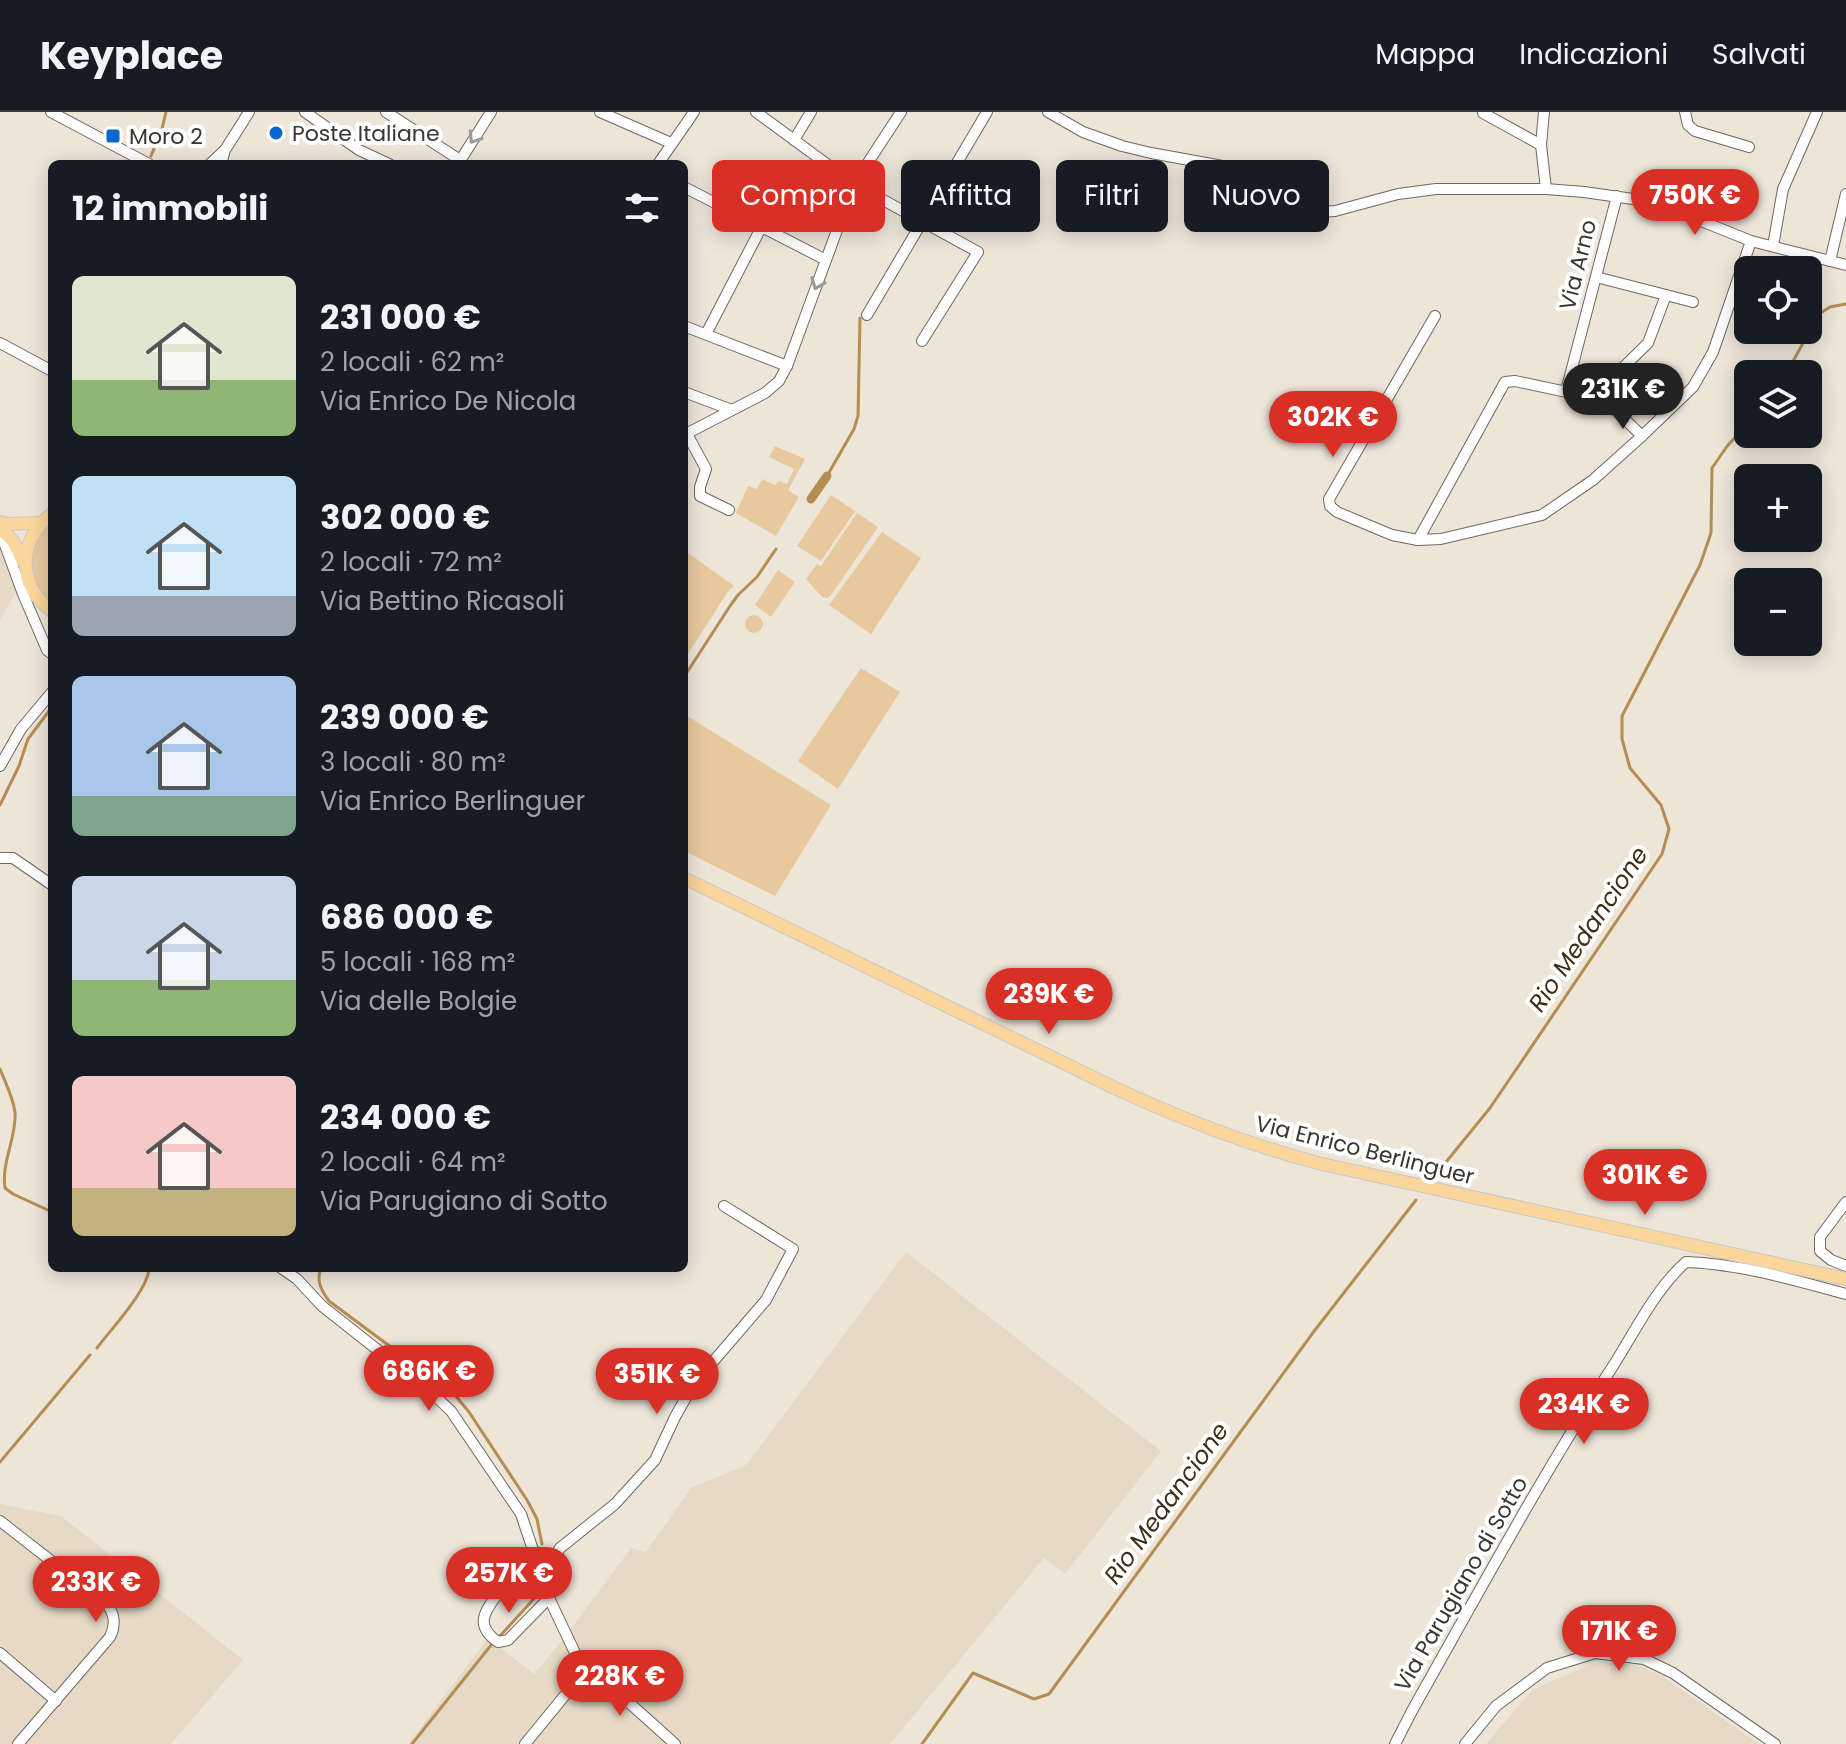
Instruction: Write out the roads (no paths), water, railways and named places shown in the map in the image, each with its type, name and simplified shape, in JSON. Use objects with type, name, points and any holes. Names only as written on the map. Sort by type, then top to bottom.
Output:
[{"type":"main road","points":[[25,566],[29,543],[48,517]]},
{"type":"main road","points":[[0,522],[41,523]]},
{"type":"main road","points":[[0,528],[13,541],[32,590],[48,608]]},
{"type":"main road","name":"Via Enrico Berlinguer","points":[[688,880],[1117,1089],[1181,1118],[1288,1156],[1846,1279]]},
{"type":"street","points":[[51,112],[141,160]]},
{"type":"street","points":[[305,112],[354,147],[381,160]]},
{"type":"street","points":[[386,112],[456,160]]},
{"type":"street","points":[[460,160],[491,112]]},
{"type":"street","points":[[600,112],[671,143]]},
{"type":"street","points":[[660,160],[694,112]]},
{"type":"street","points":[[756,112],[821,160]]},
{"type":"street","points":[[794,140],[811,112]]},
{"type":"street","points":[[870,160],[901,112]]},
{"type":"street","points":[[959,160],[987,112]]},
{"type":"street","points":[[1048,112],[1083,132],[1122,146],[1222,165],[1238,179],[1320,212],[1418,190],[1546,189],[1617,196],[1664,205],[1751,241],[1846,265]]},
{"type":"street","points":[[1544,112],[1541,145],[1546,189]]},
{"type":"street","points":[[1685,112],[1688,125],[1695,131],[1749,147]]},
{"type":"street","points":[[1773,246],[1783,189],[1817,112]]},
{"type":"street","points":[[214,160],[225,150],[248,113]]},
{"type":"street","points":[[1483,113],[1541,145]]},
{"type":"street","points":[[222,160],[225,150]]},
{"type":"street","points":[[688,189],[712,201]]},
{"type":"street","points":[[1830,261],[1846,194]]},
{"type":"street","name":"Via Arno","points":[[1566,391],[1617,196]]},
{"type":"street","points":[[706,334],[759,232]]},
{"type":"street","points":[[772,232],[826,260]]},
{"type":"street","points":[[688,433],[770,390],[779,381],[836,232]]},
{"type":"street","points":[[867,315],[916,232]]},
{"type":"street","points":[[922,341],[978,252],[943,232]]},
{"type":"street","points":[[1435,316],[1329,499],[1330,506],[1337,512],[1392,535],[1418,540],[1441,539],[1542,515],[1593,480],[1693,387],[1713,352],[1751,241]]},
{"type":"street","points":[[1596,277],[1693,302]]},
{"type":"street","points":[[1593,397],[1648,343],[1666,295]]},
{"type":"street","points":[[688,327],[787,366]]},
{"type":"street","points":[[0,343],[48,369]]},
{"type":"street","points":[[1418,540],[1502,385],[1508,381],[1566,391],[1608,403],[1642,436]]},
{"type":"street","points":[[688,394],[732,410]]},
{"type":"street","points":[[688,438],[706,469],[700,496],[729,510]]},
{"type":"street","points":[[0,540],[5,545],[48,651]]},
{"type":"street","points":[[0,766],[21,729],[48,697]]},
{"type":"street","points":[[0,858],[13,858],[48,882]]},
{"type":"street","points":[[1846,1202],[1820,1237],[1820,1251],[1846,1266]]},
{"type":"street","points":[[545,1585],[550,1564],[560,1548],[615,1504],[655,1460],[693,1385],[766,1300],[793,1249],[724,1206]]},
{"type":"street","name":"Via Parugiano di Sotto","points":[[1395,1744],[1589,1403],[1679,1268],[1686,1262],[1698,1262],[1758,1271],[1846,1294]]},
{"type":"street","points":[[287,1272],[322,1306],[451,1411],[521,1514],[549,1598],[572,1649],[675,1744]]},
{"type":"street","points":[[0,1521],[105,1603],[111,1611],[113,1625],[110,1637],[18,1744]]},
{"type":"street","points":[[502,1588],[485,1612],[483,1622],[485,1629],[498,1642],[508,1640],[549,1598]]},
{"type":"street","points":[[0,1653],[56,1701]]},
{"type":"street","points":[[1465,1744],[1496,1706],[1547,1668],[1595,1653],[1644,1659],[1673,1673],[1775,1744]]},
{"type":"street","points":[[525,1744],[588,1667]]},
{"type":"waterway","points":[[151,156],[166,112]]},
{"type":"waterway","name":"Rio Medancione","points":[[1794,360],[1819,314],[1830,307],[1846,304]]},
{"type":"waterway","points":[[827,476],[854,429],[858,416],[860,318]]},
{"type":"waterway","name":"Rio Medancione","points":[[1433,1178],[1490,1108],[1662,854],[1669,829],[1661,805],[1630,768],[1622,739],[1622,716],[1700,565],[1711,533],[1712,468],[1734,439]]},
{"type":"waterway","points":[[811,499],[827,476]]},
{"type":"waterway","points":[[688,671],[730,606],[757,577],[776,549]]},
{"type":"waterway","points":[[0,805],[28,739],[48,712]]},
{"type":"waterway","points":[[0,1069],[15,1112],[5,1169],[5,1188],[48,1210]]},
{"type":"waterway","name":"Rio Medancione","points":[[922,1744],[973,1673],[1034,1699],[1049,1694],[1315,1330],[1416,1200]]},
{"type":"waterway","points":[[97,1348],[136,1298],[148,1272]]},
{"type":"waterway","points":[[320,1272],[320,1285],[329,1301],[454,1394],[469,1412],[527,1500],[537,1519],[542,1544]]},
{"type":"waterway","points":[[0,1462],[90,1355]]},
{"type":"waterway","points":[[499,1637],[540,1592]]},
{"type":"waterway","points":[[412,1744],[492,1644]]},
{"type":"place","name":"Poste Italiane","points":[[276,133]]},
{"type":"place","name":"Moro 2","points":[[113,136]]}]
